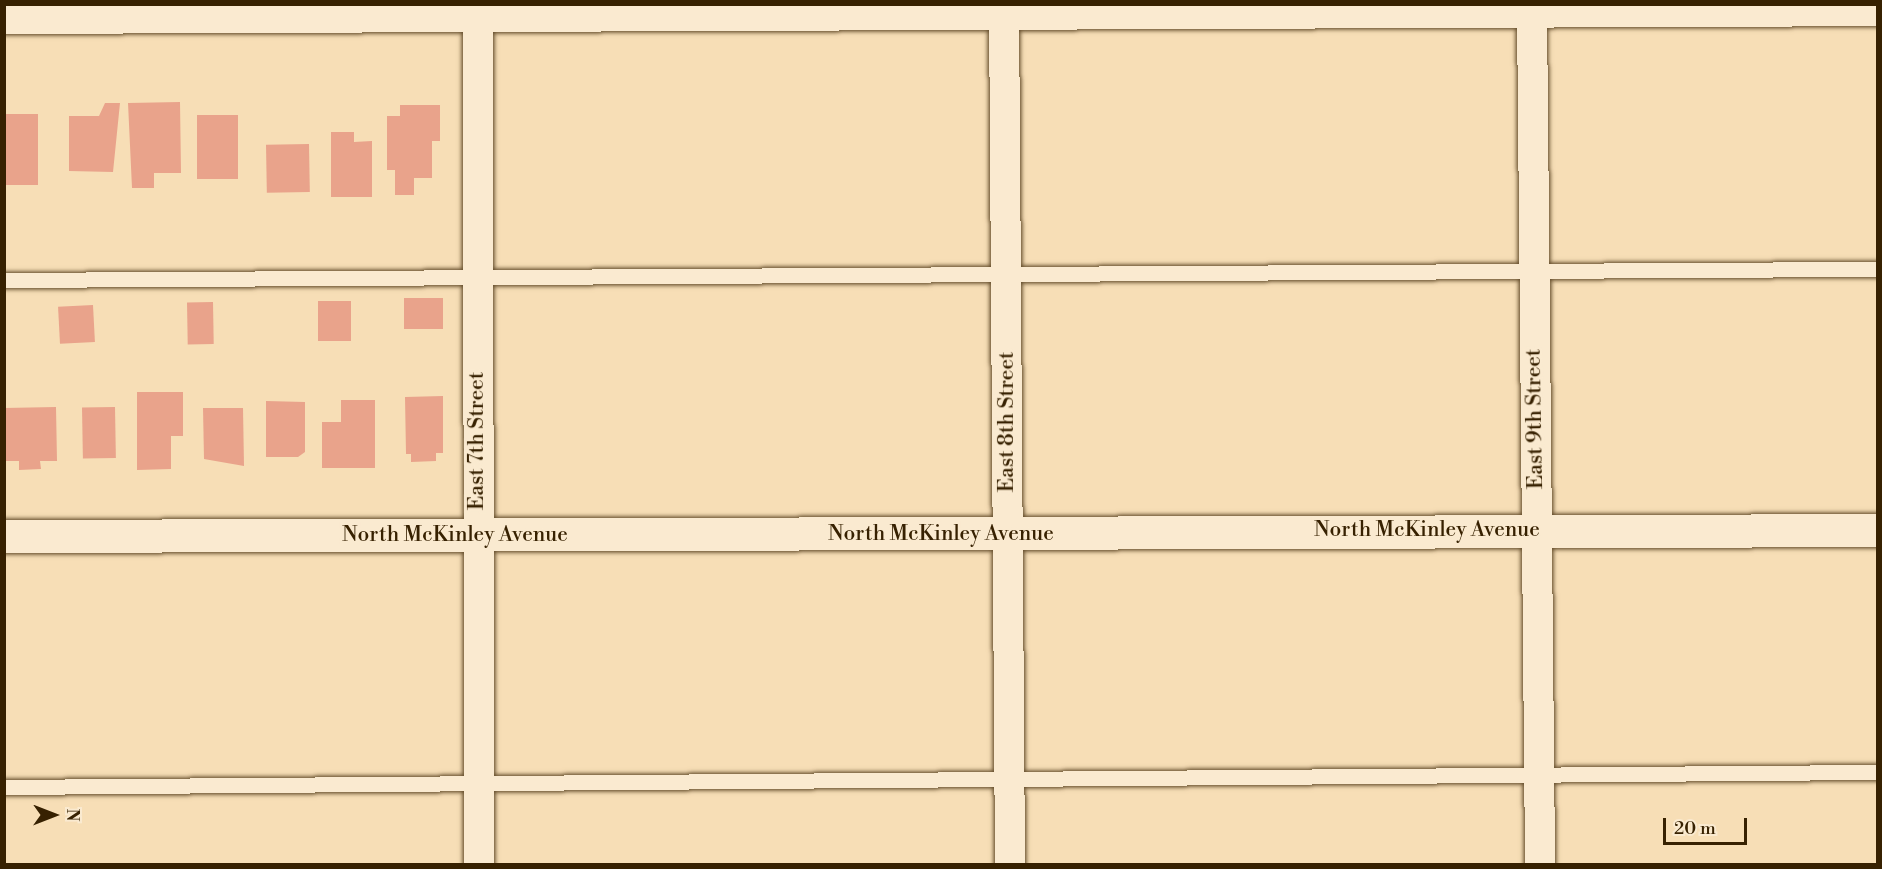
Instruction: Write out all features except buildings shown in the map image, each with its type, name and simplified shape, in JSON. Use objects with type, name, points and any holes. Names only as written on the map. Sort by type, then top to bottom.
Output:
[{"type":"main road","name":"North McKinley Avenue","points":[[4,536],[1878,530]]},
{"type":"street","name":"East 8th Street","points":[[1004,10],[1010,864]]},
{"type":"street","name":"East 9th Street","points":[[1532,10],[1540,864]]},
{"type":"street","points":[[4,19],[478,11],[1878,11]]},
{"type":"street","name":"East 7th Street","points":[[478,11],[479,864]]},
{"type":"lane","points":[[4,280],[1533,269],[1878,269]]},
{"type":"lane","points":[[4,787],[1009,777],[1878,772]]}]
